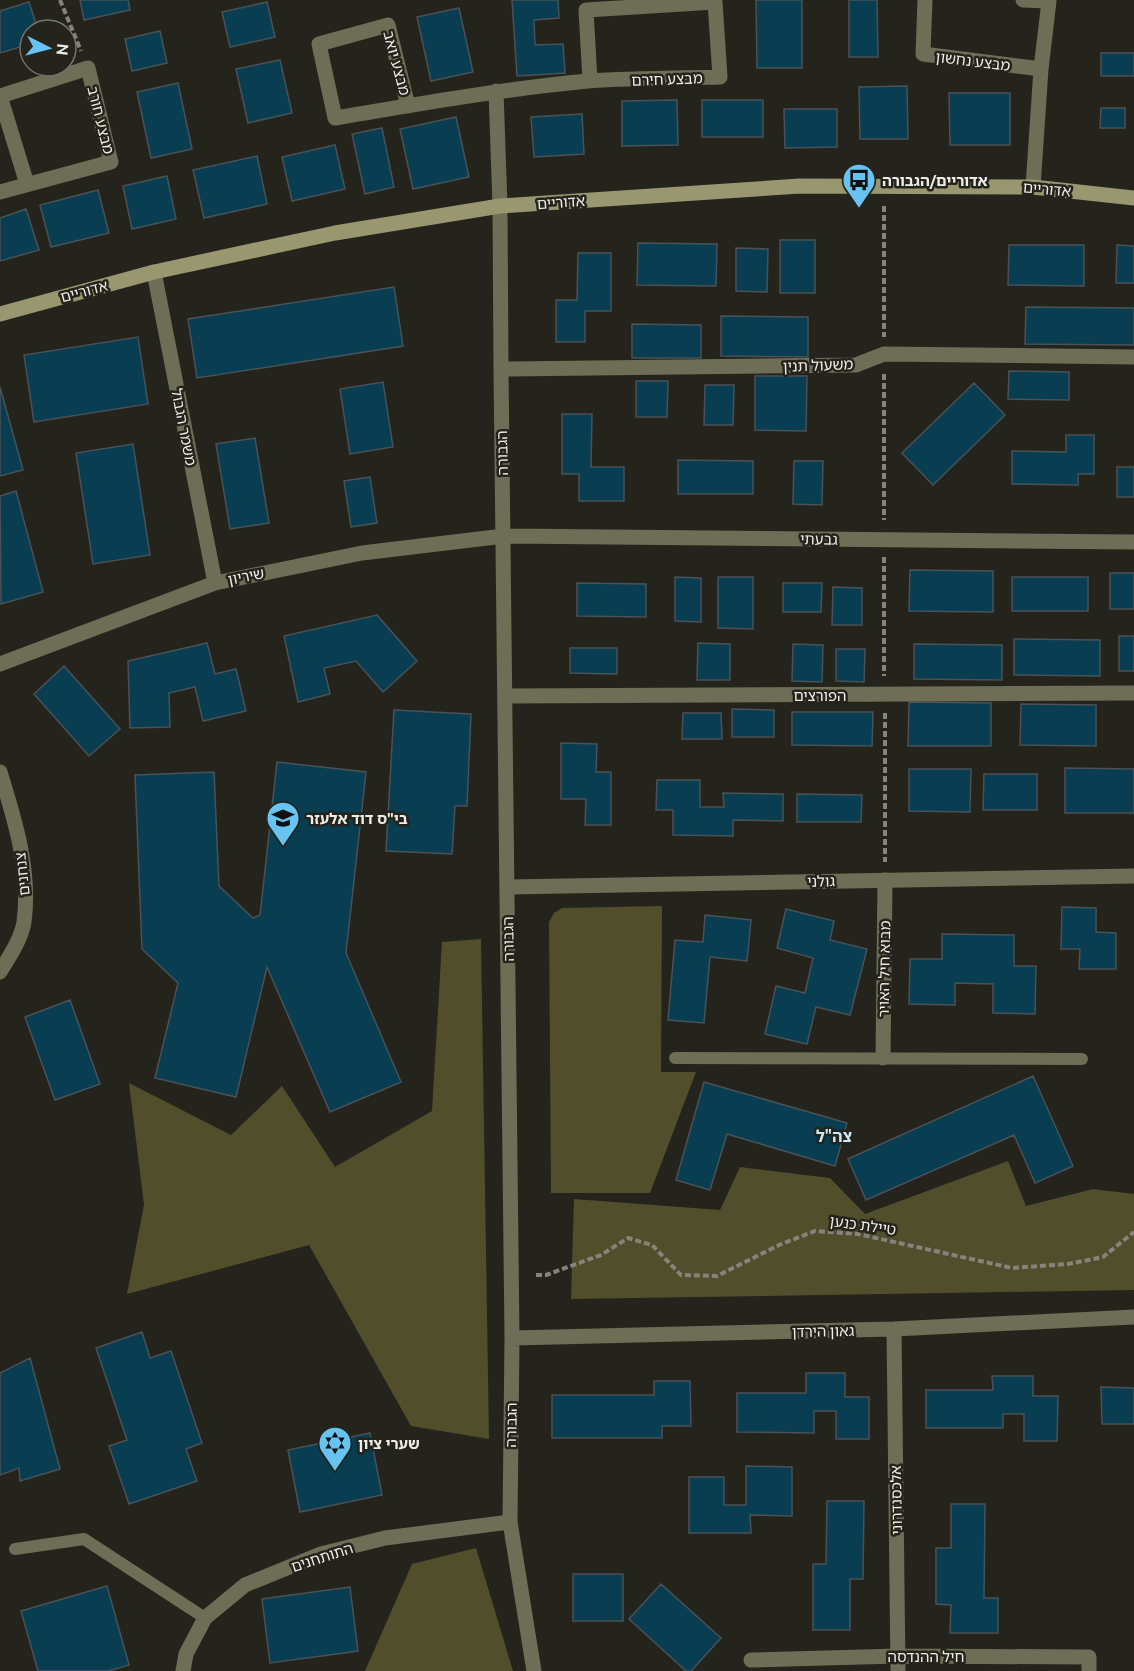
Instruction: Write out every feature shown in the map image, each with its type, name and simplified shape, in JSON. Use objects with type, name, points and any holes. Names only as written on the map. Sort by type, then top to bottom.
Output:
[{"type":"street","name":"מבצע נחשון","points":[[925,0],[923,54],[1041,69]]},
{"type":"street","points":[[1023,0],[1049,1],[1041,69],[1033,187]]},
{"type":"street","name":"מבצע חירם","points":[[496,91],[590,81],[720,77],[715,2],[586,9],[590,81]]},
{"type":"street","name":"מבצע יואב","points":[[408,106],[388,25],[319,44],[335,118],[408,106],[496,91]]},
{"type":"street","name":"מבצע חורב","points":[[0,192],[111,162],[88,68],[0,96],[27,184]]},
{"type":"street","name":"הגבורה","points":[[496,91],[500,206],[512,1338],[510,1522],[534,1671]]},
{"type":"street","name":"אדוריים","points":[[0,314],[154,272],[335,233],[500,206],[800,186],[1033,187],[1134,198]]},
{"type":"street","name":"משמר הגבול","points":[[154,272],[214,583]]},
{"type":"street","name":"משעול תנין","points":[[501,369],[856,365],[884,354],[1134,357]]},
{"type":"street","name":"שיריון","points":[[0,664],[214,583],[362,553],[504,536]]},
{"type":"street","name":"גבעתי","points":[[504,536],[1134,542]]},
{"type":"street","name":"הפורצים","points":[[505,696],[1134,693]]},
{"type":"street","name":"צנחנים","points":[[0,772],[13,813],[26,881],[24,924],[0,972]]},
{"type":"street","name":"גולני","points":[[507,887],[1134,876]]},
{"type":"street","name":"מבוא חיל האויר","points":[[883,1058],[885,880]]},
{"type":"street","name":"גאון הירדן","points":[[512,1338],[894,1329],[1134,1317]]},
{"type":"street","name":"אלכסנדרוני","points":[[894,1329],[898,1663]]},
{"type":"street","name":"התותחנים","points":[[183,1671],[186,1654],[205,1618],[245,1585],[321,1554],[385,1538],[510,1522]]},
{"type":"street","name":"חיל ההנדסה","points":[[750,1660],[898,1663],[1089,1657],[1089,1671]]},
{"type":"lane","points":[[675,1058],[1082,1059]]},
{"type":"lane","points":[[15,1549],[84,1539],[205,1618]]},
{"type":"path","points":[[60,0],[88,68]]},
{"type":"path","name":"טיילת כנען","points":[[536,1275],[546,1275],[601,1255],[628,1238],[652,1245],[681,1275],[717,1276],[779,1245],[815,1231],[858,1234],[1012,1268],[1068,1264],[1103,1257],[1134,1232]]},
{"type":"shaded area","points":[[662,906],[661,1072],[696,1072],[650,1193],[551,1193],[549,922],[554,913],[562,908]]},
{"type":"shaded area","points":[[481,939],[489,1439],[411,1426],[309,1245],[127,1294],[144,1205],[129,1083],[231,1135],[282,1086],[335,1167],[432,1111],[442,942]]},
{"type":"shaded area","points":[[1008,1161],[1026,1206],[1093,1189],[1134,1194],[1134,1290],[571,1299],[574,1199],[720,1210],[740,1167],[830,1178],[865,1214]]},
{"type":"shaded area","points":[[476,1548],[513,1671],[365,1671],[412,1564]]},
{"type":"building","points":[[80,0],[128,0],[130,10],[84,20]]},
{"type":"building","points":[[512,0],[558,0],[559,18],[534,20],[535,45],[563,44],[565,73],[517,76]]},
{"type":"building","points":[[756,0],[802,0],[802,68],[757,68]]},
{"type":"building","points":[[849,0],[877,0],[878,57],[849,57]]},
{"type":"building","points":[[29,2],[34,18],[18,18],[18,48],[0,53],[0,11]]},
{"type":"building","points":[[267,2],[275,37],[230,47],[222,12]]},
{"type":"building","points":[[459,8],[473,72],[431,81],[417,17]]},
{"type":"building","points":[[160,31],[167,63],[132,71],[125,39]]},
{"type":"building","points":[[1101,53],[1134,53],[1134,76],[1101,76]]},
{"type":"building","points":[[280,60],[292,113],[248,123],[236,69]]},
{"type":"building","points":[[178,83],[192,149],[151,158],[137,92]]},
{"type":"building","points":[[907,86],[908,139],[860,139],[859,87]]},
{"type":"building","points":[[949,93],[1010,93],[1010,145],[950,145]]},
{"type":"building","points":[[677,100],[678,145],[622,146],[622,101]]},
{"type":"building","points":[[702,100],[763,100],[763,137],[702,137]]},
{"type":"building","points":[[1101,108],[1125,108],[1125,128],[1100,128]]},
{"type":"building","points":[[784,109],[837,109],[837,147],[785,148]]},
{"type":"building","points":[[582,114],[584,154],[534,157],[531,117]]},
{"type":"building","points":[[456,117],[469,177],[413,189],[400,129]]},
{"type":"building","points":[[382,128],[394,187],[365,194],[352,134]]},
{"type":"building","points":[[335,145],[345,189],[292,201],[282,157]]},
{"type":"building","points":[[257,156],[267,204],[204,218],[193,170]]},
{"type":"building","points":[[167,176],[176,219],[132,229],[123,186]]},
{"type":"building","points":[[98,190],[109,233],[51,247],[40,205]]},
{"type":"building","points":[[26,209],[39,250],[0,261],[0,218]]},
{"type":"building","points":[[780,240],[815,240],[815,293],[780,293]]},
{"type":"building","points":[[638,243],[717,244],[716,286],[637,285]]},
{"type":"building","points":[[1009,245],[1084,245],[1084,286],[1008,285]]},
{"type":"building","points":[[1117,245],[1134,246],[1134,283],[1116,283]]},
{"type":"building","points":[[736,248],[768,249],[767,292],[736,291]]},
{"type":"building","points":[[578,253],[611,253],[611,311],[585,311],[585,342],[556,342],[556,300],[577,300]]},
{"type":"building","points":[[394,287],[403,346],[197,378],[188,319]]},
{"type":"building","points":[[1026,307],[1134,308],[1134,345],[1025,344]]},
{"type":"building","points":[[721,316],[808,317],[808,357],[721,356]]},
{"type":"building","points":[[632,324],[701,325],[701,358],[632,358]]},
{"type":"building","points":[[138,337],[148,404],[34,422],[24,355]]},
{"type":"building","points":[[1009,371],[1069,372],[1069,400],[1008,399]]},
{"type":"building","points":[[755,376],[807,376],[806,431],[755,430]]},
{"type":"building","points":[[636,381],[668,381],[667,417],[636,417]]},
{"type":"building","points":[[383,382],[393,447],[350,454],[340,389]]},
{"type":"building","points":[[974,383],[1005,415],[933,485],[902,453]]},
{"type":"building","points":[[705,385],[734,385],[733,425],[704,425]]},
{"type":"building","points":[[0,387],[23,470],[0,476]]},
{"type":"building","points":[[562,414],[592,414],[591,467],[624,467],[624,501],[579,501],[579,474],[562,474]]},
{"type":"building","points":[[1066,435],[1094,435],[1094,474],[1078,474],[1078,485],[1012,484],[1012,451],[1066,452]]},
{"type":"building","points":[[255,438],[269,523],[230,529],[216,444]]},
{"type":"building","points":[[133,444],[150,555],[93,564],[76,453]]},
{"type":"building","points":[[678,460],[753,461],[753,494],[678,494]]},
{"type":"building","points":[[794,461],[823,461],[822,505],[793,504]]},
{"type":"building","points":[[1117,467],[1134,467],[1134,497],[1117,497]]},
{"type":"building","points":[[370,477],[377,523],[351,527],[344,481]]},
{"type":"building","points":[[16,491],[43,592],[1,604],[0,496]]},
{"type":"building","points":[[910,570],[993,571],[993,612],[909,611]]},
{"type":"building","points":[[1110,573],[1134,573],[1134,609],[1110,609]]},
{"type":"building","points":[[675,577],[701,578],[701,622],[675,621]]},
{"type":"building","points":[[718,577],[753,577],[753,629],[718,628]]},
{"type":"building","points":[[1012,577],[1088,577],[1088,611],[1012,611]]},
{"type":"building","points":[[577,583],[646,584],[646,617],[577,616]]},
{"type":"building","points":[[783,583],[822,583],[821,612],[783,612]]},
{"type":"building","points":[[833,587],[862,588],[862,625],[832,625]]},
{"type":"building","points":[[377,615],[417,661],[383,692],[356,661],[324,668],[330,694],[298,702],[284,636]]},
{"type":"building","points":[[1119,636],[1134,636],[1134,671],[1119,671]]},
{"type":"building","points":[[1014,639],[1100,640],[1100,676],[1014,675]]},
{"type":"building","points":[[207,643],[215,674],[236,669],[246,711],[203,721],[195,687],[169,693],[170,727],[130,728],[128,661]]},
{"type":"building","points":[[698,643],[730,644],[730,680],[697,680]]},
{"type":"building","points":[[793,644],[823,645],[822,682],[792,681]]},
{"type":"building","points":[[914,644],[1002,645],[1002,680],[914,679]]},
{"type":"building","points":[[570,648],[617,648],[617,674],[570,673]]},
{"type":"building","points":[[836,649],[865,649],[864,682],[836,681]]},
{"type":"building","points":[[64,666],[120,729],[89,756],[34,694]]},
{"type":"building","points":[[909,702],[991,703],[991,746],[908,746]]},
{"type":"building","points":[[1021,704],[1096,705],[1096,746],[1020,745]]},
{"type":"building","points":[[732,709],[774,710],[774,737],[732,737]]},
{"type":"building","points":[[394,710],[471,714],[467,806],[455,806],[452,854],[386,851]]},
{"type":"building","points":[[792,712],[873,712],[872,746],[792,745]]},
{"type":"building","points":[[683,713],[721,713],[722,739],[682,739]]},
{"type":"building","points":[[561,743],[597,744],[596,772],[611,772],[611,825],[585,825],[586,799],[561,799]]},
{"type":"building","points":[[277,762],[366,772],[346,953],[401,1082],[330,1112],[267,967],[236,1097],[155,1078],[178,983],[142,949],[135,775],[214,772],[219,886],[253,918],[260,915]]},
{"type":"building","points":[[1065,768],[1134,769],[1134,813],[1065,813]]},
{"type":"building","points":[[909,769],[971,769],[970,812],[909,811]]},
{"type":"building","points":[[984,774],[1037,774],[1037,810],[983,810]]},
{"type":"building","points":[[657,780],[700,780],[700,807],[724,807],[723,793],[783,794],[783,821],[733,820],[733,836],[673,835],[673,810],[656,810]]},
{"type":"building","points":[[797,794],[862,795],[861,822],[797,822]]},
{"type":"building","points":[[1062,907],[1096,908],[1096,932],[1116,933],[1116,969],[1079,969],[1080,949],[1061,949]]},
{"type":"building","points":[[786,909],[834,921],[830,940],[867,949],[850,1015],[816,1007],[807,1044],[765,1034],[776,986],[805,993],[813,958],[777,948]]},
{"type":"building","points":[[705,915],[751,920],[747,961],[710,957],[704,1023],[668,1020],[675,940],[703,942]]},
{"type":"building","points":[[942,934],[1014,935],[1014,966],[1036,966],[1035,1014],[993,1013],[993,984],[955,983],[955,1005],[909,1004],[910,959],[942,959]]},
{"type":"building","points":[[70,1000],[100,1084],[55,1100],[25,1017]]},
{"type":"building","points":[[1033,1076],[1073,1166],[1035,1183],[1014,1135],[866,1200],[848,1159]]},
{"type":"building","points":[[704,1082],[847,1123],[835,1166],[727,1134],[710,1190],[676,1180]]},
{"type":"building","points":[[142,1332],[150,1358],[171,1351],[202,1443],[186,1449],[197,1481],[129,1504],[109,1446],[127,1440],[96,1348]]},
{"type":"building","points":[[30,1358],[60,1469],[20,1481],[19,1468],[0,1475],[0,1373]]},
{"type":"building","points":[[806,1373],[845,1373],[845,1397],[869,1397],[869,1439],[836,1439],[836,1411],[814,1411],[814,1433],[737,1432],[737,1393],[806,1393]]},
{"type":"building","points":[[992,1376],[1033,1376],[1033,1396],[1058,1396],[1057,1441],[1024,1441],[1024,1414],[1003,1414],[1003,1428],[926,1428],[926,1390],[993,1390]]},
{"type":"building","points":[[654,1381],[690,1381],[691,1426],[662,1426],[662,1438],[552,1438],[552,1395],[654,1395]]},
{"type":"building","points":[[1101,1387],[1134,1388],[1134,1424],[1102,1424]]},
{"type":"building","name":"שערי ציון","points":[[370,1433],[382,1495],[300,1512],[288,1450]]},
{"type":"building","points":[[746,1466],[792,1467],[792,1516],[750,1515],[751,1533],[689,1533],[689,1477],[724,1477],[724,1505],[746,1505]]},
{"type":"building","points":[[827,1501],[864,1501],[863,1579],[850,1579],[850,1630],[813,1630],[813,1564],[826,1564]]},
{"type":"building","points":[[951,1504],[985,1504],[984,1598],[998,1598],[998,1633],[950,1633],[951,1605],[936,1604],[936,1548],[951,1548]]},
{"type":"building","points":[[573,1574],[623,1574],[623,1621],[573,1621]]},
{"type":"building","points":[[661,1584],[721,1638],[691,1671],[686,1671],[629,1619]]},
{"type":"building","points":[[107,1586],[129,1665],[108,1671],[38,1671],[21,1611]]},
{"type":"building","points":[[350,1587],[358,1651],[270,1663],[262,1599]]},
{"type":"place","name":"אדוריים/הגבורה","points":[[859,209]]},
{"type":"place","name":"בי\"ס דוד אלעזר","points":[[283,847]]},
{"type":"place","name":"שערי ציון","points":[[335,1472]]},
{"type":"district","name":"צה\"ל","points":[[834,1136]]}]
